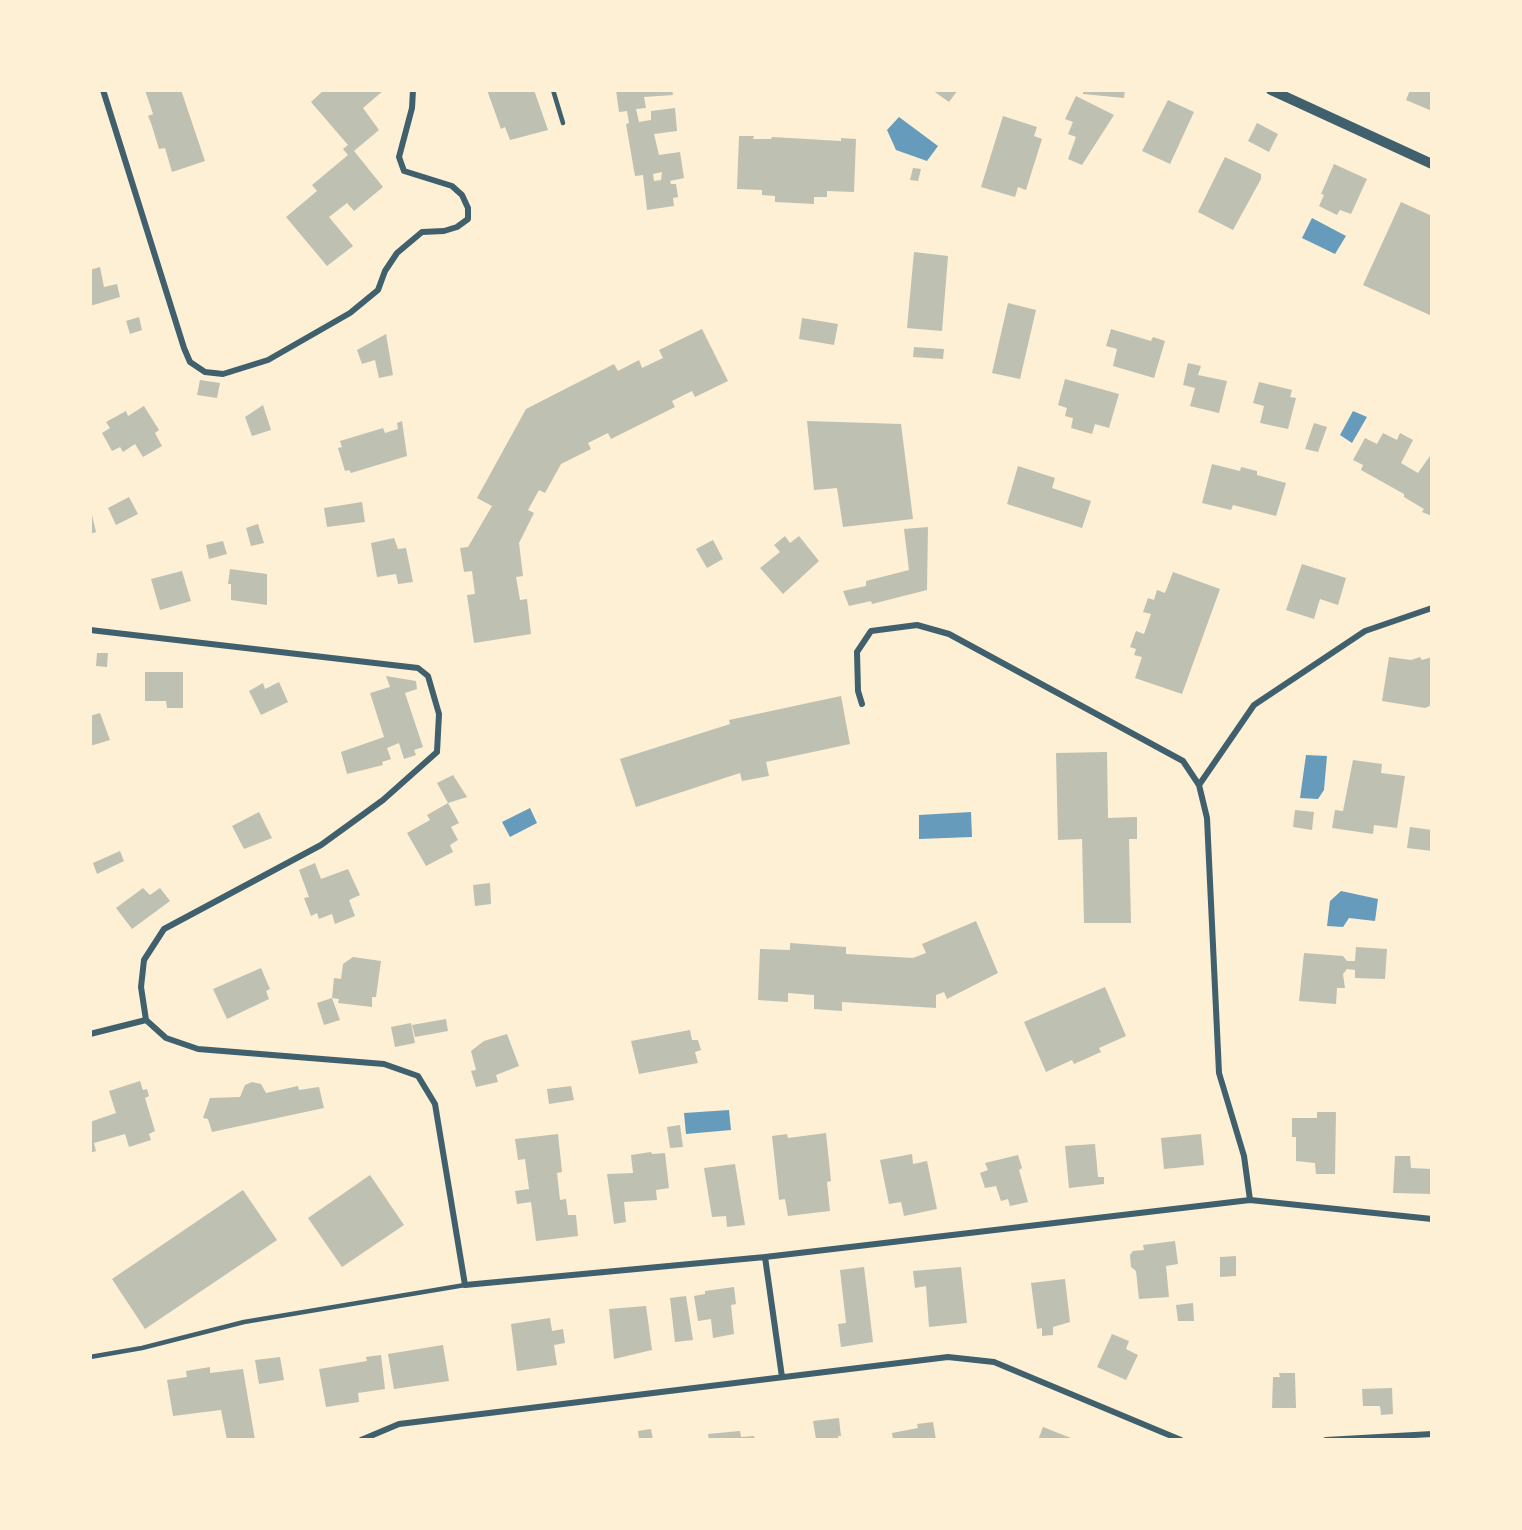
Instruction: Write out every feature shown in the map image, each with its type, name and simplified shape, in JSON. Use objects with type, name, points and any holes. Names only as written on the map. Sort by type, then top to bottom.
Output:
[{"type":"street","points":[[103,90],[184,348],[190,362],[205,372],[223,374],[268,360],[350,313],[378,290],[385,271],[397,253],[422,232],[444,231],[468,219],[468,208],[462,195],[452,186],[404,171],[399,157],[412,108],[413,90]]},
{"type":"street","points":[[1271,90],[1432,164]]},
{"type":"street","points":[[1199,785],[1254,705],[1365,631],[1432,608]]},
{"type":"street","points":[[862,704],[858,691],[858,652],[871,631],[917,625],[949,634],[1184,761],[1199,785],[1207,818],[1219,1073],[1244,1156],[1251,1200]]},
{"type":"street","points":[[90,630],[418,668],[428,676],[439,714],[437,752],[383,800],[321,845],[164,929],[144,960],[141,987],[146,1020],[165,1038],[198,1049],[384,1064],[418,1076],[435,1104],[465,1285],[765,1257],[1251,1200],[1432,1220]]},
{"type":"street","points":[[90,1034],[146,1020]]},
{"type":"street","points":[[765,1257],[782,1377]]},
{"type":"street","points":[[361,1440],[399,1424],[948,1357],[994,1362],[1181,1440]]},
{"type":"street","points":[[1326,1440],[1432,1434]]},
{"type":"lane","points":[[553,90],[563,123]]},
{"type":"lane","points":[[90,1357],[142,1348],[244,1322],[465,1285]]},
{"type":"water","points":[[899,117],[938,146],[927,161],[896,150],[887,130]]},
{"type":"water","points":[[1312,218],[1346,236],[1335,254],[1302,238]]},
{"type":"water","points":[[1353,411],[1367,417],[1352,443],[1340,435]]},
{"type":"water","points":[[1306,755],[1327,756],[1324,790],[1318,799],[1300,798]]},
{"type":"water","points":[[530,808],[537,823],[510,837],[502,822]]},
{"type":"water","points":[[971,812],[972,837],[919,839],[919,815]]},
{"type":"water","points":[[1341,891],[1378,899],[1375,921],[1349,918],[1343,927],[1327,926],[1330,901]]},
{"type":"water","points":[[729,1110],[731,1130],[686,1134],[684,1113]]},
{"type":"building","points":[[145,90],[181,90],[205,161],[172,172],[165,148],[159,149],[148,116],[153,114]]},
{"type":"building","points":[[324,90],[384,90],[363,108],[379,130],[354,151],[383,187],[354,211],[347,203],[329,217],[353,246],[327,266],[286,217],[317,191],[312,185],[348,155],[343,149],[348,145],[311,102]]},
{"type":"building","points":[[487,90],[534,90],[548,130],[510,140],[505,127],[501,129]]},
{"type":"building","points":[[616,90],[672,90],[673,95],[644,97],[646,108],[636,109],[639,122],[651,120],[651,111],[675,108],[677,131],[654,134],[659,155],[680,152],[684,178],[670,181],[671,184],[676,184],[678,197],[673,198],[674,206],[647,210],[643,175],[635,176],[626,124],[629,123],[627,111],[619,112]],"holes":[[[662,172],[661,180],[654,181],[653,174]]]},
{"type":"building","points":[[932,90],[958,90],[949,102]]},
{"type":"building","points":[[1083,90],[1125,90],[1124,98],[1083,94]]},
{"type":"building","points":[[1410,90],[1432,90],[1432,111],[1406,100]]},
{"type":"building","points":[[1076,96],[1114,115],[1082,165],[1068,159],[1076,137],[1068,134],[1073,122],[1065,119]]},
{"type":"building","points":[[1168,100],[1194,112],[1170,164],[1142,151]]},
{"type":"building","points":[[1003,116],[1037,127],[1034,136],[1042,139],[1026,190],[1018,187],[1015,197],[981,187]]},
{"type":"building","points":[[1257,123],[1278,134],[1269,152],[1248,141]]},
{"type":"building","points":[[739,136],[754,136],[753,139],[771,139],[772,137],[841,141],[841,138],[856,139],[854,192],[827,191],[827,197],[814,197],[814,204],[775,202],[775,196],[762,195],[762,190],[737,189]]},
{"type":"building","points":[[1225,157],[1261,174],[1261,179],[1233,230],[1198,212]]},
{"type":"building","points":[[1334,164],[1367,179],[1351,214],[1340,210],[1337,215],[1319,206],[1324,195],[1321,194]]},
{"type":"building","points":[[913,168],[921,169],[918,181],[910,180]]},
{"type":"building","points":[[1401,202],[1432,216],[1432,316],[1363,285]]},
{"type":"building","points":[[914,252],[948,256],[942,331],[907,328]]},
{"type":"building","points":[[100,267],[104,287],[117,284],[120,297],[90,306],[90,270]]},
{"type":"building","points":[[1008,303],[1036,310],[1020,379],[992,373]]},
{"type":"building","points":[[139,317],[142,330],[130,334],[126,321]]},
{"type":"building","points":[[802,318],[838,324],[834,345],[799,339]]},
{"type":"building","points":[[702,329],[728,381],[695,397],[692,391],[672,401],[675,407],[611,439],[608,433],[588,443],[591,449],[561,464],[545,493],[539,490],[528,510],[534,513],[519,543],[523,576],[516,577],[520,600],[527,599],[531,634],[474,643],[467,595],[475,594],[472,571],[464,572],[460,548],[468,547],[492,506],[477,498],[526,409],[614,364],[618,371],[639,360],[642,368],[663,358],[659,350]]},
{"type":"building","points":[[1111,329],[1151,341],[1153,337],[1165,341],[1154,378],[1113,366],[1117,349],[1106,346]]},
{"type":"building","points":[[386,334],[393,375],[379,378],[375,360],[362,364],[357,350]]},
{"type":"building","points":[[914,347],[944,349],[943,359],[913,357]]},
{"type":"building","points":[[1188,363],[1201,366],[1198,375],[1227,381],[1219,413],[1190,406],[1195,388],[1183,385]]},
{"type":"building","points":[[1065,379],[1119,394],[1109,428],[1095,424],[1092,434],[1071,428],[1073,418],[1065,416],[1067,408],[1058,405]]},
{"type":"building","points":[[200,380],[220,383],[217,398],[197,395]]},
{"type":"building","points":[[1259,382],[1292,390],[1290,397],[1296,398],[1288,429],[1260,423],[1264,406],[1253,403]]},
{"type":"building","points":[[263,405],[271,430],[252,436],[245,417]]},
{"type":"building","points":[[144,406],[159,430],[155,433],[162,446],[143,457],[135,444],[123,452],[120,447],[112,451],[102,433],[110,428],[106,422],[126,411],[128,416]]},
{"type":"building","points":[[402,421],[407,456],[351,473],[349,470],[345,471],[338,448],[342,447],[340,441],[383,428],[385,433],[398,429],[397,423]]},
{"type":"building","points":[[807,421],[901,424],[913,519],[843,527],[837,488],[814,490]]},
{"type":"building","points":[[1314,423],[1327,427],[1318,452],[1305,449]]},
{"type":"building","points":[[1383,433],[1397,440],[1400,433],[1413,440],[1401,463],[1418,473],[1432,453],[1432,516],[1422,512],[1424,509],[1404,497],[1404,494],[1361,470],[1363,465],[1353,460],[1365,438],[1377,444]]},
{"type":"building","points":[[1212,464],[1240,471],[1241,467],[1257,471],[1257,475],[1286,483],[1276,516],[1233,505],[1231,510],[1202,503]]},
{"type":"building","points":[[1018,466],[1055,478],[1052,488],[1091,501],[1082,528],[1007,504]]},
{"type":"building","points":[[129,497],[138,514],[116,525],[108,508]]},
{"type":"building","points":[[362,502],[365,522],[327,527],[324,508]]},
{"type":"building","points":[[92,515],[96,532],[90,534],[90,516]]},
{"type":"building","points":[[258,524],[264,543],[251,546],[246,528]]},
{"type":"building","points":[[928,527],[927,590],[872,604],[871,601],[849,606],[843,591],[866,586],[866,581],[909,570],[904,529]]},
{"type":"building","points":[[785,536],[790,543],[799,536],[819,561],[783,594],[760,568],[780,552],[774,545]]},
{"type":"building","points":[[394,538],[398,549],[406,548],[413,582],[398,584],[396,574],[377,577],[371,543]]},
{"type":"building","points":[[713,540],[723,559],[707,568],[696,549]]},
{"type":"building","points":[[223,541],[227,554],[209,559],[206,545]]},
{"type":"building","points":[[1302,564],[1346,578],[1338,605],[1320,599],[1314,619],[1286,610]]},
{"type":"building","points":[[230,569],[267,574],[267,605],[231,600],[231,584],[228,584]]},
{"type":"building","points":[[182,571],[191,601],[160,610],[151,579]]},
{"type":"building","points":[[1173,572],[1220,589],[1182,694],[1135,678],[1142,657],[1134,655],[1136,649],[1130,647],[1136,631],[1144,634],[1151,614],[1143,612],[1148,598],[1154,600],[1157,590],[1165,593]]},
{"type":"building","points":[[97,653],[108,653],[107,667],[96,666]]},
{"type":"building","points":[[1389,657],[1411,660],[1420,657],[1422,660],[1432,657],[1432,705],[1425,708],[1382,701]]},
{"type":"building","points":[[145,672],[183,672],[183,708],[167,708],[166,701],[145,701]]},
{"type":"building","points":[[386,676],[416,681],[417,689],[405,693],[423,747],[414,750],[416,755],[404,759],[399,743],[387,748],[391,759],[382,762],[383,765],[347,774],[341,752],[384,737],[370,693],[390,687]]},
{"type":"building","points":[[279,682],[288,702],[261,715],[249,691],[263,683],[265,689]]},
{"type":"building","points":[[841,696],[850,744],[766,762],[769,776],[742,781],[740,773],[636,807],[620,759],[730,724],[729,720]]},
{"type":"building","points":[[100,713],[110,740],[90,746],[90,716]]},
{"type":"building","points":[[1107,752],[1108,818],[1137,817],[1137,839],[1129,839],[1131,923],[1084,923],[1082,839],[1058,840],[1056,753]]},
{"type":"building","points":[[1353,760],[1382,764],[1381,773],[1405,776],[1397,828],[1374,825],[1373,834],[1332,828],[1335,810],[1343,811]]},
{"type":"building","points":[[453,775],[467,797],[448,803],[437,783]]},
{"type":"building","points":[[448,803],[459,823],[451,827],[458,840],[450,845],[453,852],[426,866],[407,833],[430,820],[427,815]]},
{"type":"building","points":[[1295,810],[1314,812],[1312,830],[1293,827]]},
{"type":"building","points":[[259,812],[272,838],[244,849],[232,826]]},
{"type":"building","points":[[1410,827],[1432,830],[1432,851],[1407,848]]},
{"type":"building","points":[[120,851],[124,861],[97,874],[93,863]]},
{"type":"building","points":[[315,863],[321,879],[348,869],[360,895],[349,900],[355,916],[335,924],[332,914],[319,919],[317,913],[311,916],[304,898],[309,897],[299,870]]},
{"type":"building","points":[[490,883],[491,904],[475,906],[473,885]]},
{"type":"building","points":[[143,888],[150,895],[160,888],[170,901],[132,929],[116,908]]},
{"type":"building","points":[[976,921],[998,973],[947,999],[944,992],[936,995],[936,1008],[842,1002],[842,1011],[814,1009],[814,995],[788,993],[788,1002],[758,1000],[760,949],[790,950],[790,943],[846,947],[846,954],[913,958],[926,953],[922,944]]},
{"type":"building","points":[[1356,947],[1387,949],[1385,979],[1355,978],[1355,970],[1347,969],[1343,974],[1345,988],[1337,988],[1336,1004],[1299,1001],[1304,953],[1343,956],[1347,961],[1355,961]]},
{"type":"building","points":[[353,957],[381,961],[376,997],[372,997],[372,1007],[338,1003],[339,999],[332,998],[334,978],[341,979],[343,964]]},
{"type":"building","points":[[261,968],[270,989],[266,991],[269,999],[227,1019],[213,989]]},
{"type":"building","points":[[1105,987],[1126,1036],[1099,1048],[1101,1052],[1074,1064],[1072,1060],[1046,1072],[1024,1022]]},
{"type":"building","points":[[332,998],[340,1020],[324,1025],[317,1003]]},
{"type":"building","points":[[446,1019],[448,1031],[415,1037],[412,1025]]},
{"type":"building","points":[[411,1023],[415,1043],[395,1047],[391,1027]]},
{"type":"building","points":[[690,1030],[692,1040],[698,1040],[701,1050],[695,1052],[698,1063],[639,1074],[631,1041]]},
{"type":"building","points":[[507,1034],[519,1066],[496,1075],[498,1082],[476,1087],[471,1071],[476,1070],[471,1051],[484,1041]]},
{"type":"building","points":[[140,1081],[143,1090],[147,1089],[149,1096],[145,1098],[155,1131],[149,1134],[151,1140],[129,1147],[125,1134],[94,1143],[96,1151],[90,1153],[90,1122],[116,1113],[109,1091]]},
{"type":"building","points":[[252,1082],[261,1084],[266,1093],[298,1086],[299,1090],[319,1087],[324,1108],[212,1132],[208,1119],[203,1118],[210,1098],[240,1097],[245,1085]]},
{"type":"building","points":[[571,1086],[574,1100],[549,1104],[547,1089]]},
{"type":"building","points":[[1317,1112],[1336,1112],[1335,1174],[1316,1174],[1315,1163],[1296,1161],[1296,1137],[1292,1137],[1292,1118],[1317,1118]]},
{"type":"building","points":[[680,1125],[683,1147],[670,1148],[667,1127]]},
{"type":"building","points":[[826,1133],[831,1181],[827,1182],[830,1211],[788,1216],[785,1199],[779,1200],[772,1136],[787,1134],[788,1138]]},
{"type":"building","points":[[558,1134],[562,1172],[557,1173],[560,1200],[566,1199],[568,1215],[576,1215],[578,1236],[536,1241],[531,1202],[517,1204],[515,1191],[529,1189],[525,1159],[518,1160],[515,1139]]},
{"type":"building","points":[[1201,1134],[1204,1165],[1164,1169],[1161,1138]]},
{"type":"building","points":[[1095,1144],[1098,1177],[1104,1177],[1104,1184],[1069,1188],[1065,1146]]},
{"type":"building","points":[[651,1152],[652,1154],[665,1153],[669,1188],[656,1190],[657,1200],[624,1202],[626,1222],[614,1224],[607,1174],[633,1173],[631,1155]]},
{"type":"building","points":[[912,1154],[913,1164],[927,1161],[937,1209],[904,1216],[901,1202],[889,1204],[880,1160]]},
{"type":"building","points":[[1018,1155],[1022,1168],[1019,1170],[1028,1202],[1010,1206],[1008,1199],[1001,1201],[996,1186],[985,1188],[980,1173],[988,1170],[985,1163]]},
{"type":"building","points":[[1395,1156],[1410,1156],[1411,1168],[1432,1169],[1432,1194],[1393,1193]]},
{"type":"building","points":[[735,1164],[745,1225],[727,1227],[726,1216],[712,1217],[704,1168]]},
{"type":"building","points":[[370,1175],[404,1225],[342,1267],[308,1218]]},
{"type":"building","points":[[243,1190],[277,1240],[145,1329],[112,1279]]},
{"type":"building","points":[[1175,1241],[1178,1264],[1166,1266],[1169,1297],[1139,1299],[1136,1271],[1131,1267],[1130,1255],[1133,1251],[1144,1250],[1143,1245]]},
{"type":"building","points":[[1236,1256],[1236,1276],[1220,1277],[1220,1257]]},
{"type":"building","points":[[864,1267],[873,1342],[841,1347],[838,1324],[846,1323],[840,1270]]},
{"type":"building","points":[[961,1267],[967,1323],[929,1327],[926,1286],[915,1288],[913,1271]]},
{"type":"building","points":[[1065,1279],[1070,1322],[1053,1327],[1053,1335],[1042,1336],[1042,1328],[1037,1329],[1031,1283]]},
{"type":"building","points":[[734,1287],[736,1304],[731,1305],[734,1334],[713,1338],[711,1319],[698,1321],[694,1296],[705,1294],[705,1291]]},
{"type":"building","points":[[686,1296],[693,1340],[675,1342],[670,1298]]},
{"type":"building","points":[[1193,1303],[1194,1321],[1178,1321],[1176,1305]]},
{"type":"building","points":[[646,1306],[652,1350],[614,1359],[609,1309]]},
{"type":"building","points":[[550,1318],[552,1331],[563,1329],[565,1343],[554,1345],[557,1365],[517,1371],[511,1324]]},
{"type":"building","points":[[1112,1334],[1129,1341],[1126,1349],[1138,1355],[1126,1380],[1097,1367]]},
{"type":"building","points":[[443,1345],[449,1381],[394,1389],[388,1354]]},
{"type":"building","points":[[381,1355],[385,1389],[358,1393],[359,1402],[326,1407],[319,1369],[367,1361],[366,1357]]},
{"type":"building","points":[[280,1357],[284,1380],[259,1384],[255,1360]]},
{"type":"building","points":[[210,1367],[210,1373],[243,1369],[255,1440],[227,1440],[221,1410],[173,1416],[167,1380],[187,1377],[186,1371]]},
{"type":"building","points":[[1279,1373],[1295,1373],[1296,1408],[1272,1408],[1273,1377],[1280,1377]]},
{"type":"building","points":[[1392,1388],[1393,1414],[1381,1415],[1380,1406],[1363,1406],[1362,1389]]},
{"type":"building","points":[[839,1418],[841,1436],[838,1436],[839,1440],[816,1439],[813,1421]]},
{"type":"building","points":[[933,1422],[936,1440],[893,1440],[892,1433],[918,1428],[917,1424]]},
{"type":"building","points":[[1043,1427],[1076,1440],[1038,1440]]},
{"type":"building","points":[[651,1429],[653,1440],[639,1440],[638,1431]]},
{"type":"building","points":[[740,1431],[741,1437],[754,1436],[755,1440],[709,1440],[708,1434]]}]
